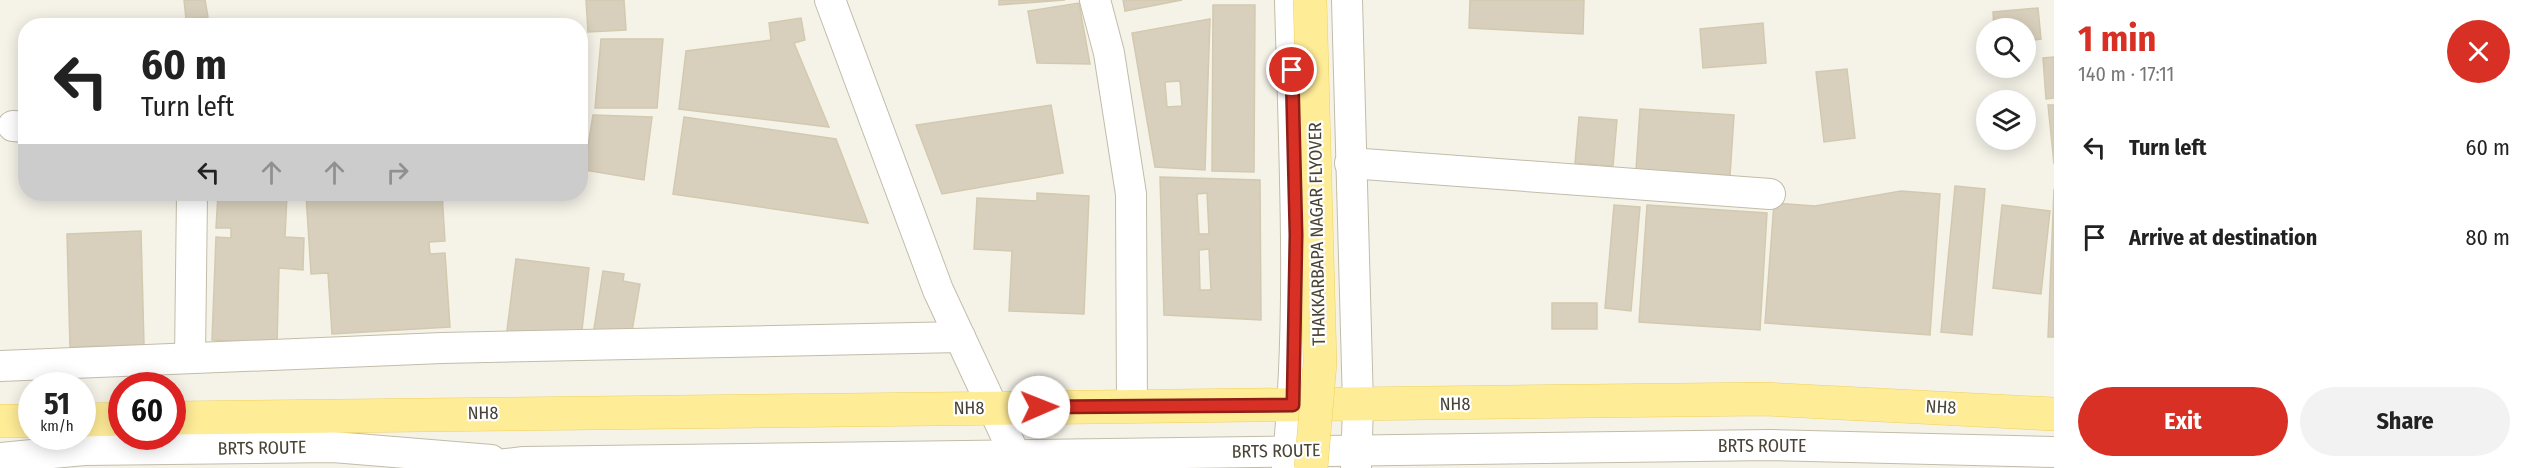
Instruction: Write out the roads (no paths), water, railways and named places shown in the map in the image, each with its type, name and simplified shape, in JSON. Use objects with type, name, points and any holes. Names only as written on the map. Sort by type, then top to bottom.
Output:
[{"type":"main road","name":"THAKKARBAPA NAGAR FLYOVER","points":[[1295,462],[1320,363],[1310,0]]},
{"type":"main road","name":"THAKKARBAPA NAGAR FLYOVER","points":[[1330,0],[1339,363],[1330,468]]},
{"type":"main road","name":"NH8","points":[[186,418],[1764,399],[2054,414]]},
{"type":"main road","points":[[0,421],[18,421]]},
{"type":"street","points":[[830,0],[939,290],[1018,462]]},
{"type":"street","points":[[1095,0],[1109,54],[1131,194],[1132,406]]},
{"type":"street","points":[[1290,0],[1296,235],[1293,405],[1295,462]]},
{"type":"street","points":[[1347,0],[1358,405],[1356,459]]},
{"type":"street","points":[[1350,163],[1770,194]]},
{"type":"street","points":[[190,358],[192,201]]},
{"type":"street","points":[[0,366],[442,348],[960,337]]},
{"type":"street","name":"BRTS ROUTE","points":[[0,458],[84,450],[333,447],[524,462],[1295,462],[1771,445],[2054,452]]},
{"type":"street","name":"BRTS ROUTE","points":[[1955,451],[2054,467]]},
{"type":"street","name":"BRTS ROUTE","points":[[469,468],[524,462]]}]
